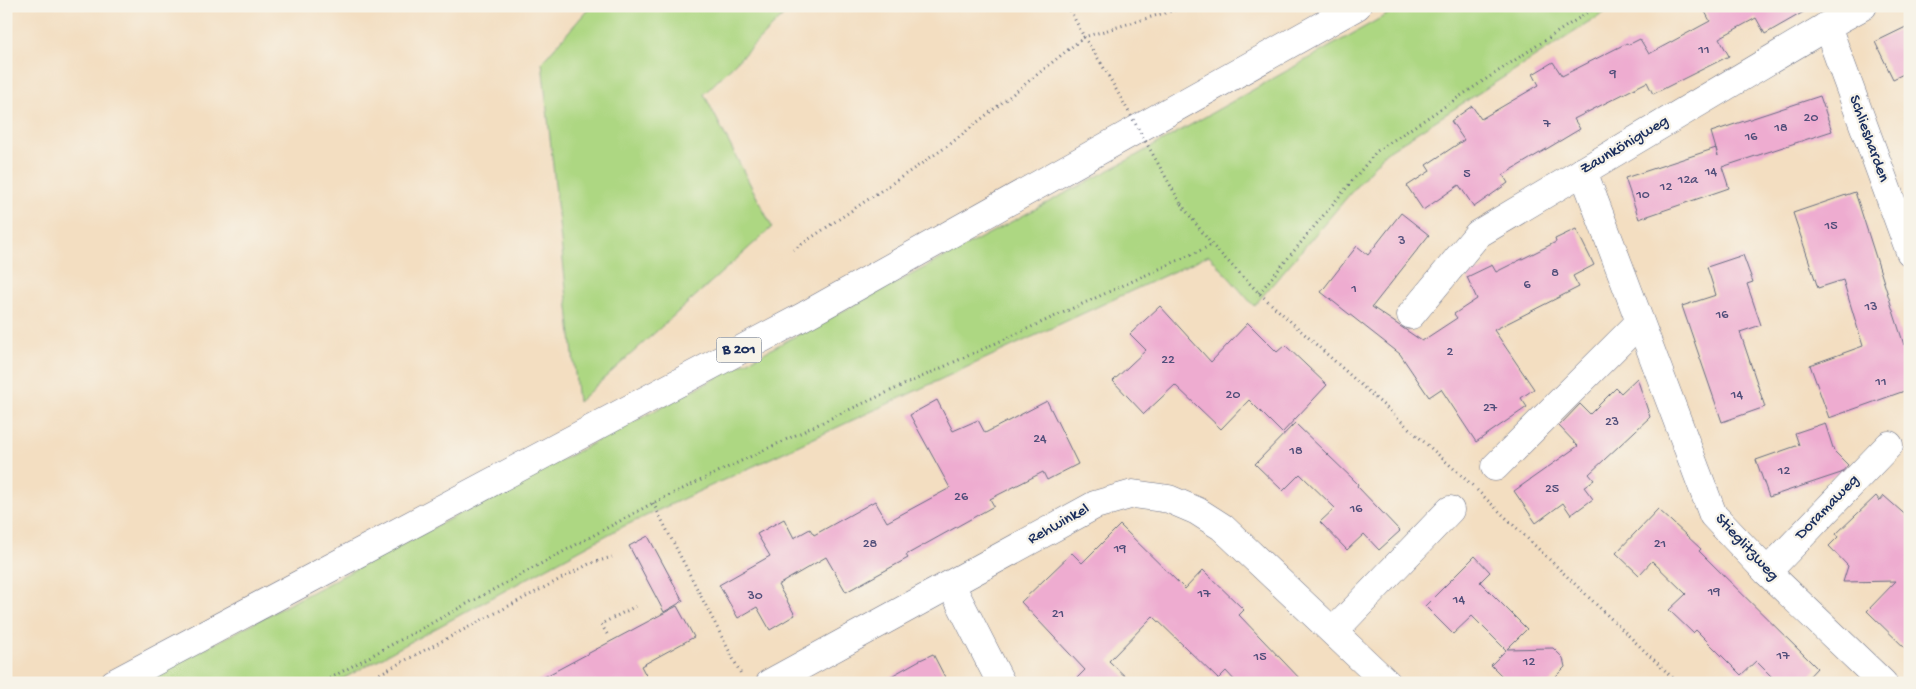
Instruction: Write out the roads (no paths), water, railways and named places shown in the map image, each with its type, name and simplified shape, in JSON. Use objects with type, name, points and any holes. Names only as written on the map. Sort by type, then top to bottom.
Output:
[{"type":"street","name":"B 201","points":[[114,683],[806,315],[1357,6]]},
{"type":"street","name":"Zaunkönigweg","points":[[1410,315],[1478,234],[1826,26],[1863,6]]},
{"type":"street","name":"Schliesharden","points":[[1826,26],[1910,252]]},
{"type":"street","name":"Stieglitzweg","points":[[1583,171],[1713,515],[1767,572],[1884,683]]},
{"type":"street","points":[[1495,467],[1639,323]]},
{"type":"street","name":"Doramaweg","points":[[1767,572],[1889,445]]},
{"type":"street","name":"Rehwinkel","points":[[770,683],[1095,505],[1133,494],[1169,499],[1197,511],[1222,527],[1387,683]]},
{"type":"street","points":[[1334,631],[1450,510]]},
{"type":"street","points":[[951,585],[1001,683]]}]
